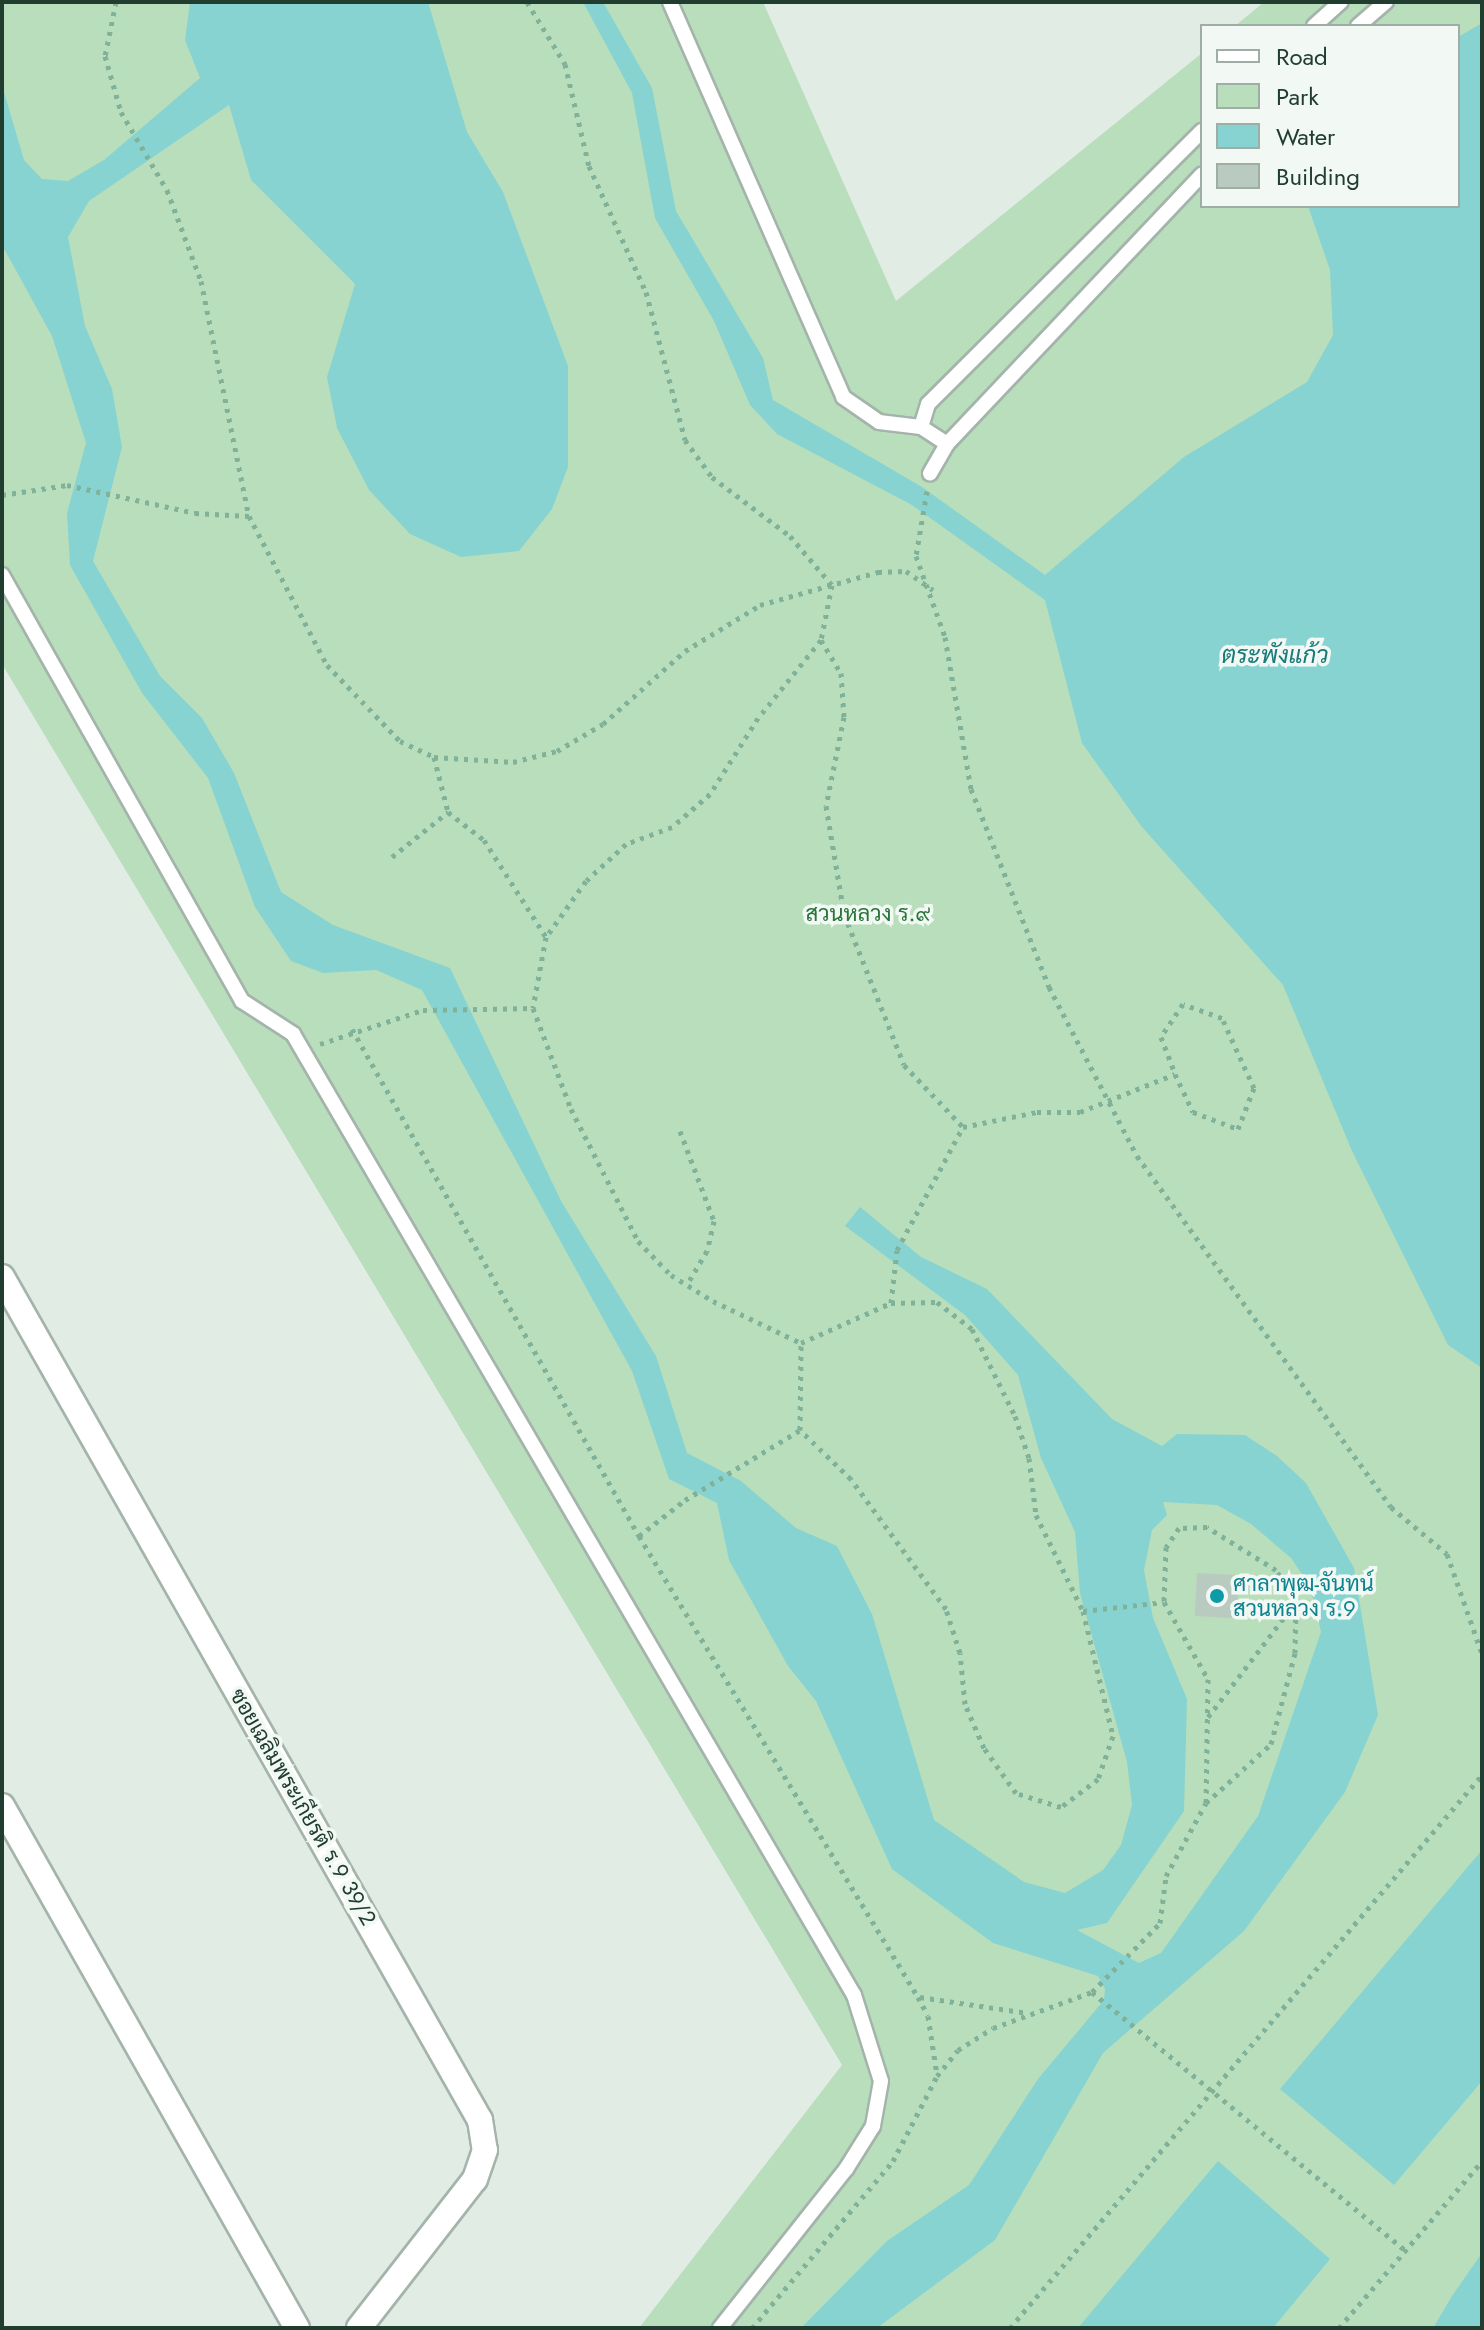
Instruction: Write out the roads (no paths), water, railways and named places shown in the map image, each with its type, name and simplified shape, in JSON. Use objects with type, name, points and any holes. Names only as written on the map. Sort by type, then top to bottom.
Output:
[{"type":"street","name":"ซอยเฉลิมพระเกียรติ ร.9 39/2","points":[[2,1277],[480,2120],[485,2150],[475,2179],[359,2328]]},
{"type":"street","points":[[2,1806],[297,2328]]},
{"type":"lane","points":[[670,2],[843,397],[879,422],[921,427],[947,444]]},
{"type":"lane","points":[[1316,24],[1341,2]]},
{"type":"lane","points":[[1360,24],[1386,2]]},
{"type":"lane","points":[[921,427],[928,404],[1200,133]]},
{"type":"lane","points":[[930,474],[947,444],[1200,176]]},
{"type":"lane","points":[[2,575],[242,1001],[293,1034],[854,1995],[881,2081],[873,2126],[720,2328]]},
{"type":"water","points":[[190,2],[428,2],[467,132],[503,192],[568,366],[568,467],[552,509],[519,551],[461,557],[410,534],[369,490],[337,428],[327,377],[355,284],[251,180],[229,105],[89,201],[68,237],[85,326],[112,389],[122,447],[93,561],[160,676],[202,718],[234,773],[281,892],[333,925],[450,968],[561,1201],[656,1356],[687,1453],[741,1481],[796,1528],[837,1546],[872,1614],[934,1820],[1024,1882],[1065,1893],[1103,1870],[1121,1845],[1132,1805],[1127,1762],[1080,1593],[1075,1532],[1041,1458],[1018,1375],[965,1315],[845,1226],[860,1207],[921,1257],[987,1289],[1112,1419],[1162,1446],[1177,1434],[1245,1435],[1277,1456],[1306,1483],[1354,1568],[1378,1715],[1345,1792],[1244,1931],[1103,2053],[995,2240],[877,2328],[801,2328],[887,2241],[969,2185],[1038,2079],[1104,2000],[1105,1989],[1098,1976],[993,1943],[892,1869],[816,1701],[788,1666],[729,1560],[717,1503],[669,1479],[632,1371],[422,990],[376,970],[323,973],[291,961],[255,907],[208,778],[142,693],[70,565],[67,513],[86,443],[52,336],[2,245],[2,85],[24,160],[42,179],[68,181],[104,160],[200,78],[185,40]],"holes":[[[1163,1502],[1217,1505],[1251,1524],[1291,1558],[1310,1586],[1321,1632],[1258,1816],[1161,1953],[1139,1963],[1077,1930],[1107,1923],[1184,1811],[1187,1699],[1153,1618],[1144,1570],[1152,1530],[1167,1515]]]},
{"type":"water","name":"ตระพังแก้ว","points":[[583,2],[603,2],[652,88],[676,211],[763,358],[773,400],[922,487],[1045,575],[1184,457],[1307,382],[1333,335],[1330,270],[1309,208],[1460,208],[1460,36],[1482,23],[1482,1368],[1448,1345],[1352,1151],[1283,985],[1142,827],[1082,743],[1045,600],[912,505],[777,434],[750,405],[714,321],[655,218],[632,93]]},
{"type":"water","points":[[1482,1850],[1482,2081],[1394,2185],[1280,2089]]},
{"type":"water","points":[[1218,2161],[1330,2259],[1273,2328],[1078,2328]]},
{"type":"water","points":[[1482,2253],[1482,2328],[1433,2328],[1452,2296]]},
{"type":"place","name":"ศาลาพุฒ-จันทน์ สวนหลวง ร.9","points":[[1217,1596]]},
{"type":"park label","name":"สวนหลวง ร.๙","points":[[868,914]]}]
